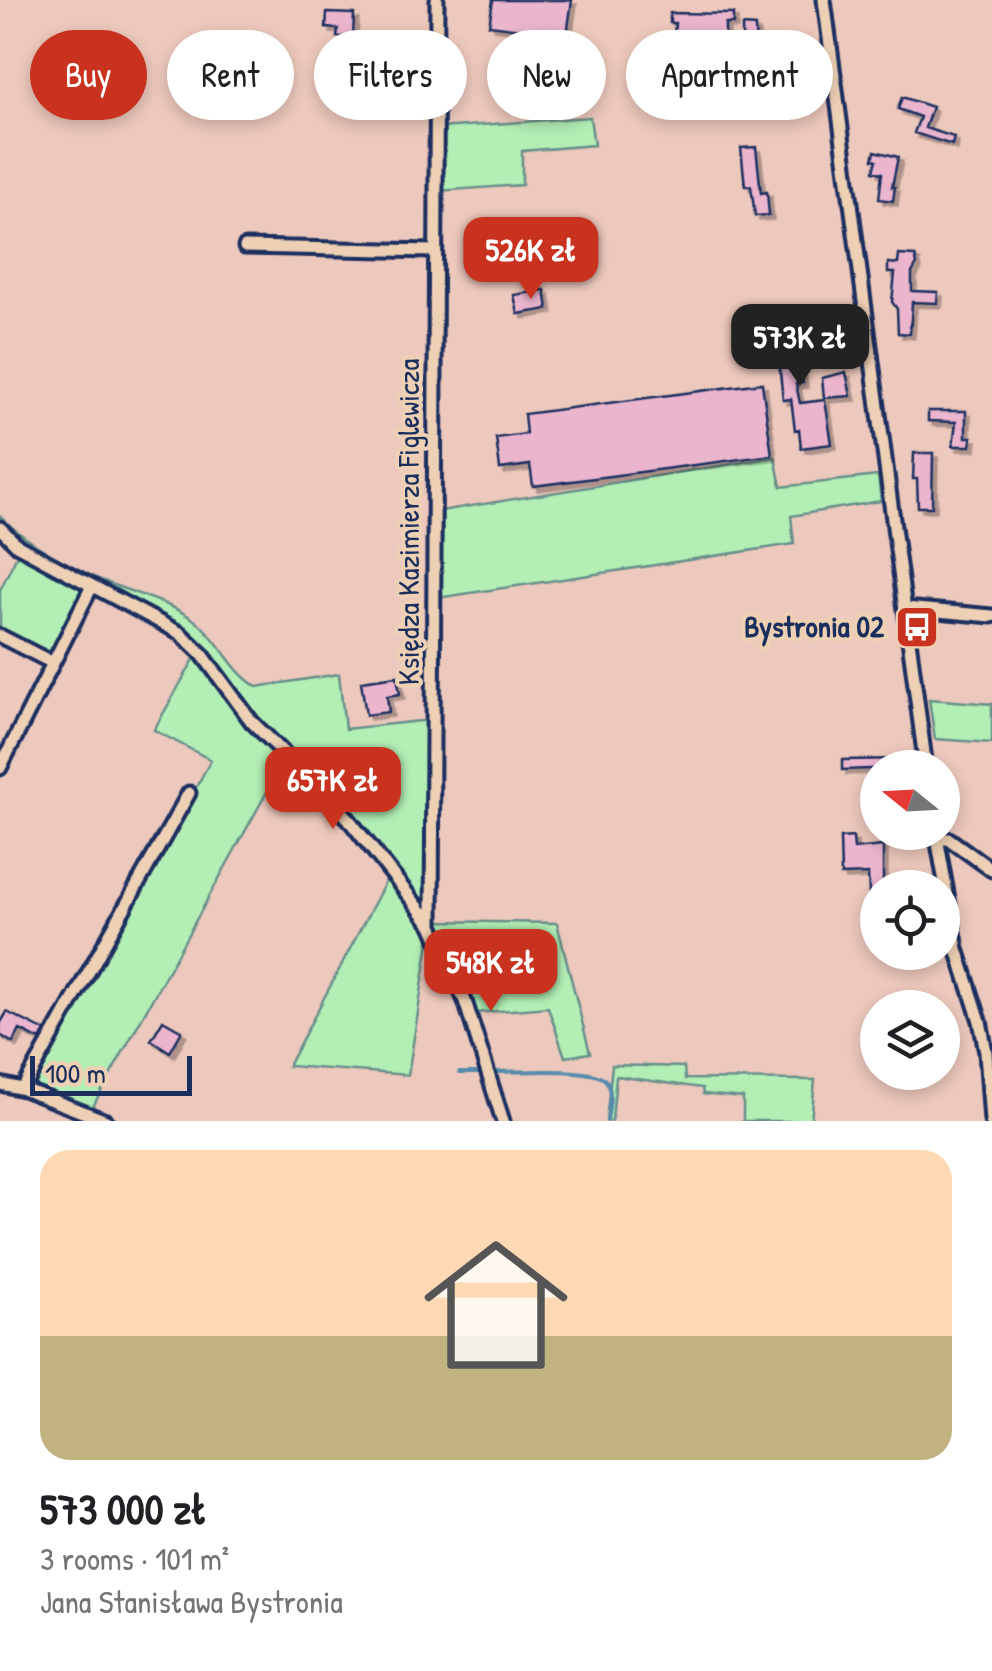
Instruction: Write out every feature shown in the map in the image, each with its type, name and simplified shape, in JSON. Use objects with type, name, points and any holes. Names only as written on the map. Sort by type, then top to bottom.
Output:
[{"type":"street","name":"Księdza Kazimierza Figlewicza","points":[[432,925],[436,0]]},
{"type":"street","points":[[824,0],[924,750]]},
{"type":"street","points":[[244,248],[434,251]]},
{"type":"street","points":[[0,528],[18,546],[180,632],[202,654],[252,722],[339,807],[432,925],[464,1001],[503,1121]]},
{"type":"street","points":[[0,768],[92,586]]},
{"type":"street","points":[[905,608],[992,616]]},
{"type":"street","points":[[0,636],[54,663]]},
{"type":"street","points":[[24,1089],[189,793]]},
{"type":"street","points":[[960,846],[992,870]]},
{"type":"street","points":[[939,850],[957,949],[980,1021],[991,1121]]},
{"type":"street","points":[[0,1084],[24,1089],[106,1121]]},
{"type":"green space","points":[[590,120],[594,145],[522,151],[522,185],[438,191],[440,128]]},
{"type":"green space","points":[[775,457],[781,487],[878,476],[881,501],[791,516],[794,544],[437,598],[440,511]]},
{"type":"green space","points":[[0,516],[31,542],[68,564],[193,619],[257,687],[339,674],[345,729],[431,720],[430,914],[255,719],[187,632],[20,545],[0,523]]},
{"type":"green space","points":[[18,553],[89,587],[54,653],[42,653],[0,631],[0,590]]},
{"type":"green space","points":[[197,654],[284,761],[92,1108],[32,1086],[211,760],[154,730]]},
{"type":"green space","points":[[929,699],[992,704],[992,743],[935,739]]},
{"type":"green space","points":[[387,879],[430,936],[408,1075],[288,1066]]},
{"type":"green space","points":[[437,921],[557,923],[590,1053],[565,1057],[548,1007],[475,1013]]},
{"type":"green space","points":[[612,1065],[684,1067],[685,1079],[815,1080],[811,1121],[743,1121],[743,1098],[616,1076],[612,1121],[606,1121]]},
{"type":"building","points":[[493,0],[572,0],[568,30],[489,25]]},
{"type":"building","points":[[327,13],[354,14],[353,30],[326,28]]},
{"type":"building","points":[[670,13],[733,14],[733,24],[725,24],[725,30],[674,30],[675,23],[670,23]]},
{"type":"building","points":[[902,97],[932,107],[925,128],[954,137],[952,145],[914,133],[920,117],[898,109]]},
{"type":"building","points":[[756,147],[761,193],[767,192],[769,215],[755,216],[751,186],[745,186],[741,148]]},
{"type":"building","points":[[875,151],[898,157],[893,201],[879,199],[882,173],[874,171]]},
{"type":"building","points":[[899,255],[915,256],[912,291],[938,292],[937,303],[912,302],[910,334],[898,333],[897,309],[892,302],[895,273],[888,273],[888,263],[898,264]]},
{"type":"building","points":[[545,290],[548,309],[518,314],[514,295]]},
{"type":"building","points":[[789,314],[794,349],[811,350],[813,359],[800,361],[803,383],[796,384],[800,403],[825,400],[832,444],[801,448],[791,399],[783,400],[774,316]]},
{"type":"building","points":[[846,372],[851,396],[824,398],[822,378]]},
{"type":"building","points":[[762,383],[772,455],[533,486],[530,465],[500,469],[496,438],[526,434],[524,414]]},
{"type":"building","points":[[928,411],[966,411],[966,437],[972,437],[971,446],[953,446],[956,422],[928,421]]},
{"type":"building","points":[[914,453],[933,453],[932,507],[918,507]]},
{"type":"building","points":[[397,676],[400,694],[387,696],[389,712],[366,715],[361,681]]},
{"type":"building","points":[[842,760],[860,760],[860,769],[842,770]]},
{"type":"building","points":[[853,837],[854,849],[883,850],[883,870],[841,875],[840,838]]},
{"type":"building","points":[[7,1012],[45,1031],[40,1040],[20,1030],[13,1043],[0,1035],[0,1024]]},
{"type":"building","points":[[163,1020],[182,1031],[170,1052],[151,1040]]},
{"type":"waterway","points":[[498,1072],[573,1072],[600,1077],[610,1091],[607,1121]]},
{"type":"waterway","points":[[459,1073],[479,1073]]},
{"type":"place","name":"Bystronia 02","points":[[917,627]]}]
